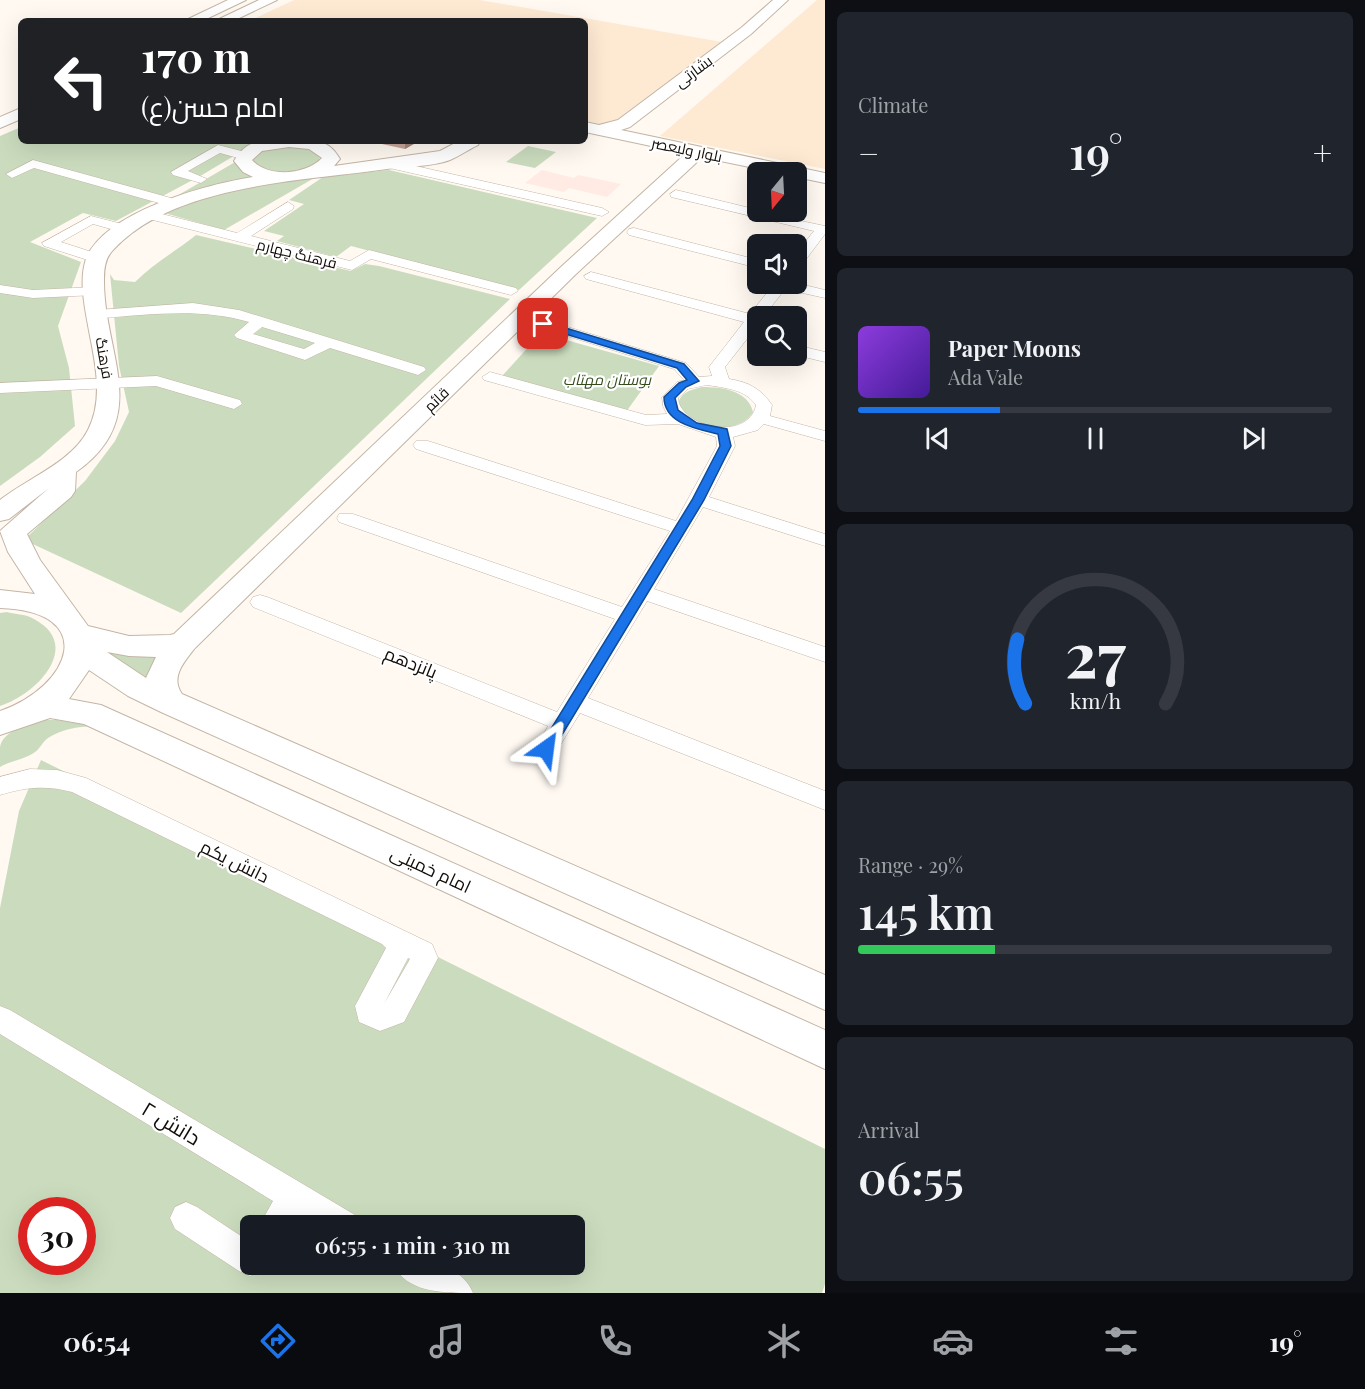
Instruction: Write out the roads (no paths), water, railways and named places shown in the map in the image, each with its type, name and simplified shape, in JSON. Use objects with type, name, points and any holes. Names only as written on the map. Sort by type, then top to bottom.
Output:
[{"type":"street","points":[[198,18],[239,0]]},
{"type":"street","points":[[229,18],[270,0]]},
{"type":"street","name":"بشارتی","points":[[590,131],[624,124],[746,31],[781,0]]},
{"type":"street","name":"بشارتی","points":[[662,143],[645,131],[646,123],[761,34],[798,0]]},
{"type":"street","points":[[0,105],[18,97]]},
{"type":"street","points":[[0,123],[18,114]]},
{"type":"street","name":"بلوار ولیعصر","points":[[590,131],[662,143],[825,178]]},
{"type":"street","name":"بلوار ولیعصر","points":[[590,131],[690,159],[747,171]]},
{"type":"street","points":[[125,229],[91,220],[49,243],[96,258],[107,244],[125,229],[201,178],[262,146],[274,144]]},
{"type":"street","points":[[303,144],[379,160],[422,159],[450,144]]},
{"type":"street","points":[[158,208],[196,195],[298,176],[444,156],[466,144]]},
{"type":"street","points":[[245,156],[243,161],[253,171],[263,174],[298,176],[320,170],[331,159],[329,153],[312,145]]},
{"type":"street","points":[[201,178],[177,172],[218,149],[245,156]]},
{"type":"street","name":"قائم","points":[[172,704],[163,694],[160,681],[166,664],[184,641],[569,270],[618,228],[629,214],[690,159]]},
{"type":"street","name":"فرهنگ چهارم","points":[[12,174],[33,164],[239,238],[352,266],[369,254],[511,291]]},
{"type":"street","points":[[389,164],[602,212]]},
{"type":"street","points":[[807,184],[825,188]]},
{"type":"street","points":[[676,194],[820,237],[807,251]]},
{"type":"street","points":[[239,238],[288,206]]},
{"type":"street","points":[[634,232],[747,261]]},
{"type":"street","name":"فرهنگ","points":[[4,522],[62,491],[63,470],[96,438],[105,421],[110,383],[95,291],[96,258]]},
{"type":"street","points":[[591,276],[747,318]]},
{"type":"street","points":[[0,289],[33,294],[95,291]]},
{"type":"street","points":[[807,290],[825,294]]},
{"type":"street","points":[[764,306],[773,294]]},
{"type":"street","points":[[98,314],[193,307],[234,313],[418,370]]},
{"type":"street","points":[[260,321],[242,335],[305,355],[329,342]]},
{"type":"street","points":[[543,324],[680,366],[694,381]]},
{"type":"street","points":[[722,381],[717,367],[747,327]]},
{"type":"street","points":[[740,336],[747,338]]},
{"type":"street","points":[[807,353],[825,357]]},
{"type":"street","points":[[490,376],[645,420],[681,419]]},
{"type":"street","points":[[0,388],[156,381],[234,404]]},
{"type":"street","points":[[694,381],[722,381],[749,389],[759,396],[765,404],[766,412],[763,419],[747,429],[723,431],[700,428],[681,419],[673,412],[669,404],[670,397],[683,385],[694,381]]},
{"type":"street","points":[[763,419],[825,436]]},
{"type":"street","points":[[546,749],[698,500],[726,446],[723,431]]},
{"type":"street","points":[[422,445],[681,528]]},
{"type":"street","points":[[698,500],[825,540]]},
{"type":"street","points":[[346,518],[627,615]]},
{"type":"street","points":[[4,522],[74,631],[98,661],[139,688],[825,993]]},
{"type":"street","points":[[642,592],[825,655]]},
{"type":"street","points":[[0,599],[25,600],[44,605],[74,631],[111,644],[130,647],[167,646],[184,641]]},
{"type":"street","name":"پانزدهم","points":[[260,602],[562,723]]},
{"type":"street","points":[[9,720],[49,699],[65,684],[75,669],[74,631]]},
{"type":"street","points":[[575,702],[825,801]]},
{"type":"street","name":"امام خمینی","points":[[9,720],[50,707],[68,708],[100,717],[825,1050]]},
{"type":"street","name":"دانش یکم","points":[[0,786],[24,777],[48,777],[78,784],[423,952],[425,958],[394,1013],[380,1018],[369,1013],[369,1006]]},
{"type":"street","name":"دانش ۲","points":[[0,1019],[326,1215]]},
{"type":"street","points":[[282,1215],[294,1196]]},
{"type":"street","points":[[186,1218],[240,1253]]},
{"type":"street","points":[[427,1275],[457,1293]]},
{"type":"park label","name":"بوستان مهتاب","points":[[607,379]]}]
